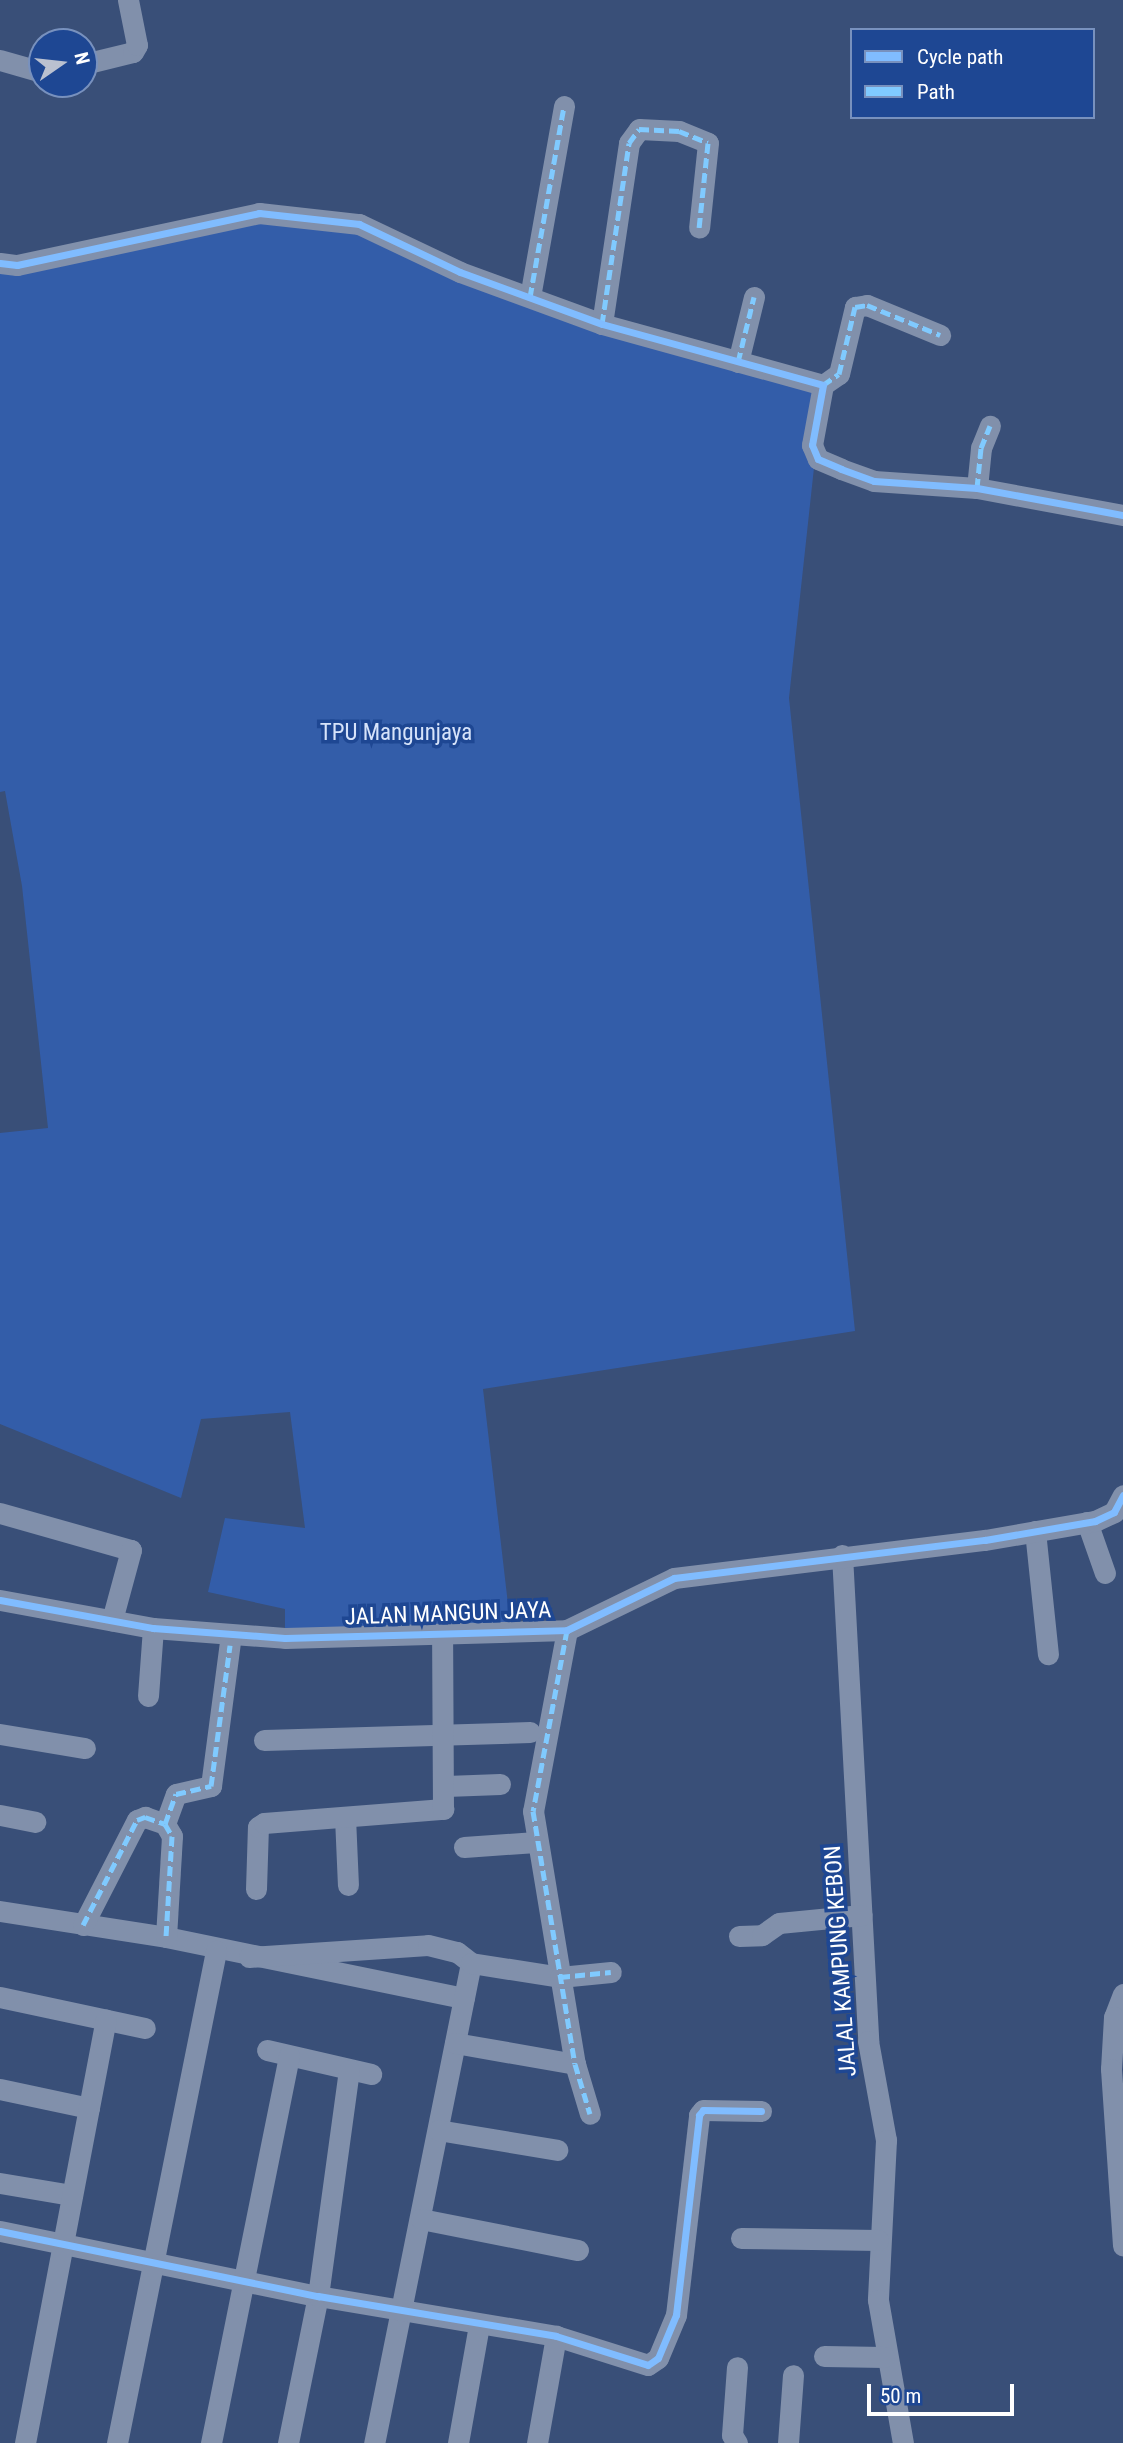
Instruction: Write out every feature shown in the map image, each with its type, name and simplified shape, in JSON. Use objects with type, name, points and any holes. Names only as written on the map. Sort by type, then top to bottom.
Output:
[{"type":"street","points":[[98,61],[133,52],[137,45],[128,0]]},
{"type":"street","points":[[0,60],[28,68]]},
{"type":"street","points":[[530,297],[564,106]]},
{"type":"street","points":[[602,324],[629,143],[639,129],[680,131],[709,143],[699,228]]},
{"type":"street","points":[[0,264],[18,265],[259,213],[359,224],[460,272],[602,324],[823,385]]},
{"type":"street","points":[[738,362],[754,297]]},
{"type":"street","points":[[940,335],[867,305],[855,307],[839,374],[823,385],[813,429],[818,459],[874,481],[977,488],[1123,516]]},
{"type":"street","points":[[977,488],[981,448],[990,426]]},
{"type":"street","name":"JALAN MANGUN JAYA","points":[[0,1600],[153,1628],[231,1635],[442,1634],[567,1630],[674,1578],[1087,1522],[1114,1512],[1123,1495]]},
{"type":"street","points":[[0,1513],[131,1550],[112,1620]]},
{"type":"street","points":[[1087,1522],[1105,1573]]},
{"type":"street","points":[[1035,1531],[1048,1654]]},
{"type":"street","name":"JALAL KAMPUNG KEBON","points":[[842,1555],[869,2041],[886,2140],[878,2240],[884,2357],[904,2443]]},
{"type":"street","points":[[148,1696],[153,1628]]},
{"type":"street","points":[[567,1630],[559,1651],[552,1728],[534,1791],[536,1842],[575,2064],[590,2114]]},
{"type":"street","points":[[256,1889],[258,1827],[345,1817],[438,1812],[446,1786],[442,1634]]},
{"type":"street","points":[[166,1937],[173,1854],[165,1824],[176,1794],[211,1786],[231,1635]]},
{"type":"street","points":[[264,1740],[530,1732]]},
{"type":"street","points":[[0,1734],[85,1748]]},
{"type":"street","points":[[446,1786],[500,1783]]},
{"type":"street","points":[[0,1815],[35,1822]]},
{"type":"street","points":[[83,1925],[137,1820],[145,1817],[165,1824]]},
{"type":"street","points":[[345,1817],[348,1885]]},
{"type":"street","points":[[464,1847],[536,1842]]},
{"type":"street","points":[[0,1911],[166,1937],[216,1951],[464,1998]]},
{"type":"street","points":[[739,1936],[762,1935],[779,1923],[862,1914]]},
{"type":"street","points":[[249,1957],[428,1945],[446,1947],[471,1963],[560,1977],[611,1972]]},
{"type":"street","points":[[117,2443],[151,2262],[216,1951]]},
{"type":"street","points":[[374,2443],[404,2310],[471,1963]]},
{"type":"street","points":[[1123,1994],[1114,2017],[1123,2246]]},
{"type":"street","points":[[0,1997],[145,2028]]},
{"type":"street","points":[[25,2443],[106,2020]]},
{"type":"street","points":[[455,2043],[575,2064]]},
{"type":"street","points":[[267,2050],[371,2074]]},
{"type":"street","points":[[211,2443],[289,2056]]},
{"type":"street","points":[[288,2443],[318,2296],[349,2070]]},
{"type":"street","points":[[0,2089],[89,2108]]},
{"type":"street","points":[[0,2231],[318,2296],[556,2336],[608,2356],[643,2365],[655,2362],[676,2315],[698,2115],[703,2110],[761,2111]]},
{"type":"street","points":[[438,2130],[556,2150]]},
{"type":"street","points":[[0,2183],[72,2195]]},
{"type":"street","points":[[421,2219],[578,2250]]},
{"type":"street","points":[[741,2238],[878,2240]]},
{"type":"street","points":[[458,2443],[479,2325]]},
{"type":"street","points":[[537,2443],[556,2336]]},
{"type":"street","points":[[824,2356],[884,2357]]},
{"type":"street","points":[[737,2367],[732,2435],[737,2443]]},
{"type":"street","points":[[788,2443],[793,2375]]},
{"type":"green space","name":"TPU Mangunjaya","points":[[203,222],[359,224],[460,272],[823,385],[789,698],[855,1331],[483,1389],[511,1630],[285,1638],[285,1609],[208,1592],[225,1518],[305,1528],[290,1412],[201,1419],[181,1498],[0,1424],[0,1133],[48,1128],[22,886],[5,791],[0,792],[0,264]]},
{"type":"marked path","points":[[530,297],[564,106]]},
{"type":"marked path","points":[[602,324],[629,143],[639,129],[679,131],[708,143],[699,228]]},
{"type":"marked path","points":[[738,362],[754,297]]},
{"type":"marked path","points":[[823,385],[839,374],[855,307],[867,305],[940,335]]},
{"type":"marked path","points":[[977,488],[981,448],[990,426]]},
{"type":"marked path","points":[[567,1630],[533,1811],[575,2064],[590,2114]]},
{"type":"marked path","points":[[165,1824],[176,1794],[211,1786],[230,1645]]},
{"type":"marked path","points":[[83,1925],[137,1820],[145,1817],[165,1824],[172,1836],[166,1937]]},
{"type":"marked path","points":[[560,1977],[611,1972]]},
{"type":"cycle path","points":[[0,263],[17,265],[259,213],[359,224],[460,272],[602,324],[823,385],[812,445],[818,459],[841,469],[874,481],[977,488],[1123,515]]},
{"type":"cycle path","points":[[0,1600],[153,1628],[285,1638],[567,1630],[674,1578],[985,1540],[1095,1521],[1114,1512],[1123,1495]]},
{"type":"cycle path","points":[[0,2231],[318,2296],[556,2336],[648,2365],[658,2358],[676,2315],[699,2115],[703,2110],[761,2111]]}]
